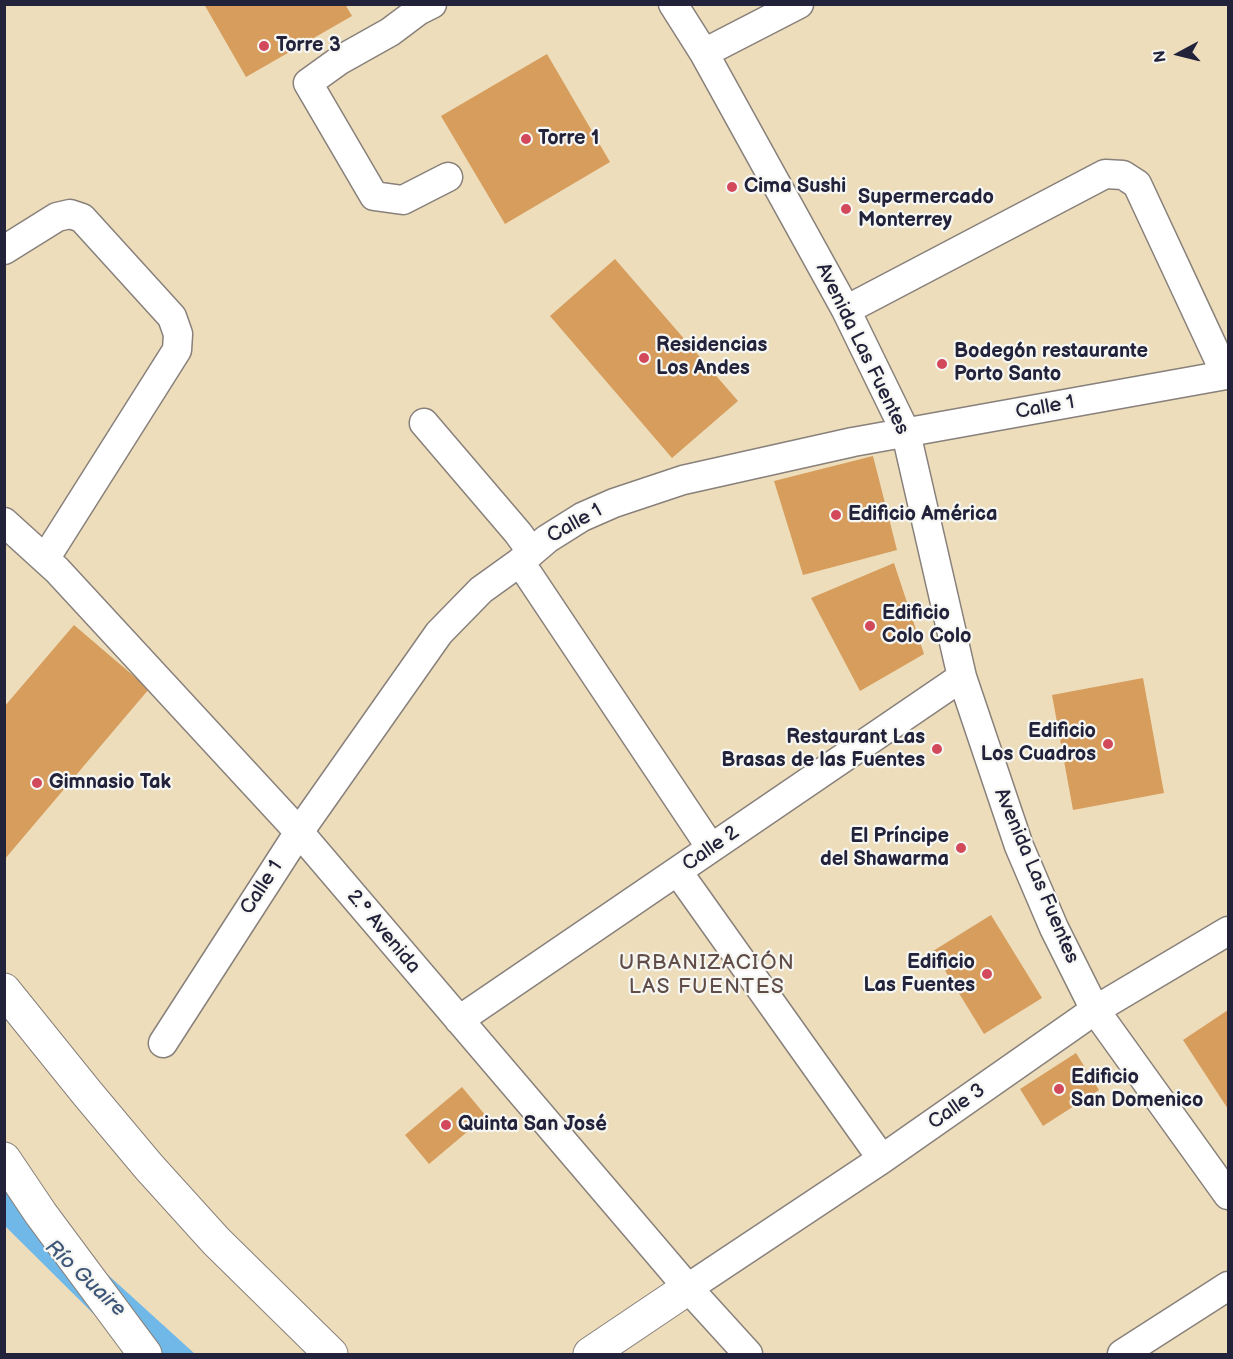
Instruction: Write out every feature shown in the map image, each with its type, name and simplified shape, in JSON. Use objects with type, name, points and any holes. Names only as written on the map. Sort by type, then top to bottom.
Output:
[{"type":"highway","points":[[4,990],[87,1094],[156,1175],[216,1241],[331,1354]]},
{"type":"highway","points":[[4,1159],[41,1214],[145,1354]]},
{"type":"highway","points":[[590,1354],[688,1288]]},
{"type":"street","name":"Avenida Las Fuentes","points":[[673,4],[704,53],[846,310],[906,433],[962,677],[1019,846],[1054,928],[1095,1010],[1228,1195]]},
{"type":"street","points":[[704,53],[799,4]]},
{"type":"street","points":[[421,7],[390,32],[340,60],[308,83],[374,196],[403,201],[448,177]]},
{"type":"street","points":[[846,310],[1105,174],[1123,175],[1137,184],[1228,378]]},
{"type":"street","points":[[4,250],[57,217],[70,214],[82,218],[172,317],[178,334],[177,350],[45,559]]},
{"type":"street","name":"Calle 1","points":[[162,1043],[299,832],[439,633],[481,590],[582,517],[645,491],[682,480],[853,442],[1228,378]]},
{"type":"street","points":[[424,423],[519,533],[525,556],[711,848]]},
{"type":"street","name":"2.° Avenida","points":[[4,522],[45,559],[299,832],[688,1288],[748,1354]]},
{"type":"street","name":"Calle 2","points":[[459,1020],[962,677]]},
{"type":"street","points":[[678,872],[882,1159]]},
{"type":"street","name":"Calle 3","points":[[688,1288],[882,1159],[1095,1010],[1228,931]]},
{"type":"street","points":[[1122,1354],[1228,1286]]},
{"type":"water","name":"Río Guaire","points":[[4,1172],[41,1214],[195,1354],[134,1354],[5,1226]]},
{"type":"building","name":"Torre 3","points":[[204,4],[345,4],[352,16],[246,77]]},
{"type":"building","name":"Torre 1","points":[[547,54],[610,162],[505,224],[441,116]]},
{"type":"building","name":"Residencias Los Andes","points":[[615,259],[738,401],[672,458],[550,316]]},
{"type":"building","name":"Edificio América","points":[[873,456],[897,550],[803,575],[774,481]]},
{"type":"building","name":"Edificio Colo Colo","points":[[894,563],[924,654],[860,691],[811,598]]},
{"type":"building","name":"Gimnasio Tak","points":[[74,625],[149,689],[4,860],[4,707]]},
{"type":"building","name":"Edificio Los Cuadros","points":[[1143,678],[1164,793],[1073,810],[1052,695]]},
{"type":"building","name":"Edificio Las Fuentes","points":[[991,915],[1042,998],[984,1034],[933,951]]},
{"type":"building","points":[[1228,1010],[1228,1109],[1183,1040]]},
{"type":"building","name":"Edificio San Domenico","points":[[1076,1053],[1099,1090],[1043,1126],[1020,1089]]},
{"type":"building","name":"Quinta San José","points":[[462,1087],[486,1116],[429,1164],[405,1135]]},
{"type":"place","name":"Torre 3","points":[[264,46]]},
{"type":"place","name":"Torre 1","points":[[526,139]]},
{"type":"place","name":"Cima Sushi","points":[[732,187]]},
{"type":"place","name":"Supermercado Monterrey","points":[[846,209]]},
{"type":"place","name":"Residencias Los Andes","points":[[644,358]]},
{"type":"place","name":"Bodegón restaurante Porto Santo","points":[[942,364]]},
{"type":"place","name":"Edificio América","points":[[836,515]]},
{"type":"place","name":"Edificio Colo Colo","points":[[870,626]]},
{"type":"place","name":"Edificio Los Cuadros","points":[[1108,744]]},
{"type":"place","name":"Restaurant Las Brasas de las Fuentes","points":[[937,749]]},
{"type":"place","name":"Gimnasio Tak","points":[[37,783]]},
{"type":"place","name":"El Príncipe del Shawarma","points":[[961,848]]},
{"type":"place","name":"Edificio Las Fuentes","points":[[987,974]]},
{"type":"place","name":"Edificio San Domenico","points":[[1059,1089]]},
{"type":"place","name":"Quinta San José","points":[[446,1125]]},
{"type":"district","name":"URBANIZACIÓN LAS FUENTES","points":[[707,976]]}]
